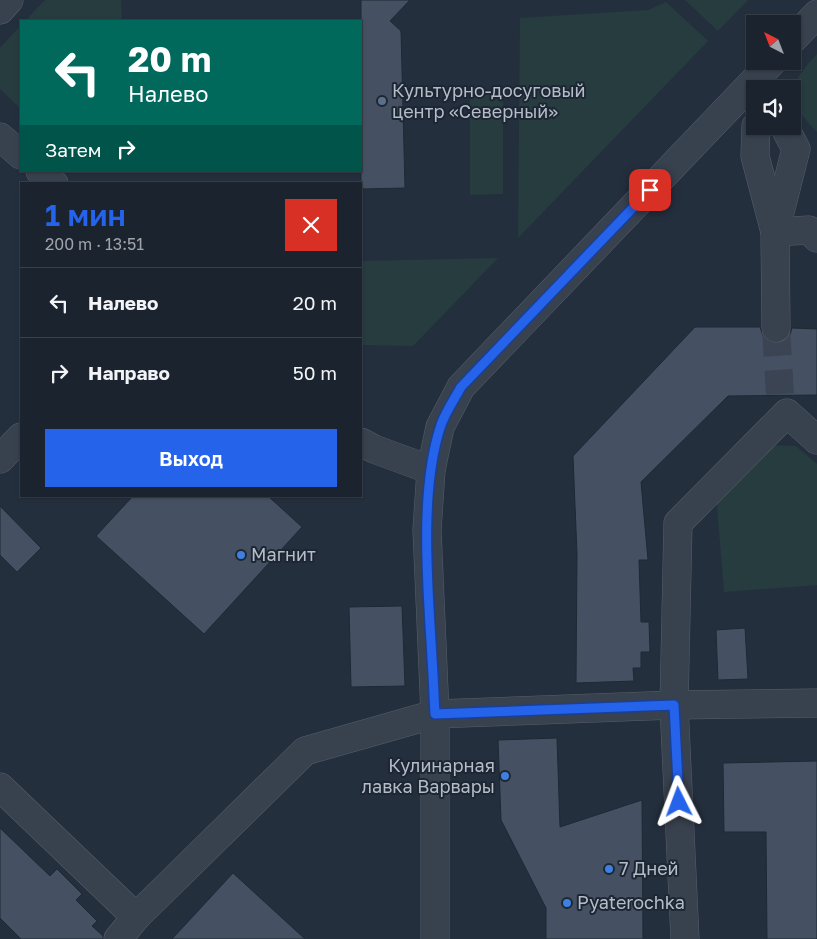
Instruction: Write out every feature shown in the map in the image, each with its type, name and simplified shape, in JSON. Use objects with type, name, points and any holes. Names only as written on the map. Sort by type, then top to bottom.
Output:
[{"type":"street","points":[[0,10],[9,0]]},
{"type":"street","points":[[801,31],[817,14]]},
{"type":"street","points":[[435,939],[435,714],[427,530],[431,470],[440,427],[461,387],[763,79]]},
{"type":"street","points":[[756,135],[755,156],[775,232],[776,328]]},
{"type":"street","points":[[775,232],[796,149],[789,135]]},
{"type":"street","points":[[0,137],[20,154]]},
{"type":"street","points":[[41,172],[52,182]]},
{"type":"street","points":[[775,232],[809,230],[817,238]]},
{"type":"street","points":[[686,939],[674,705],[678,523],[784,403],[817,440]]},
{"type":"street","points":[[0,459],[20,438]]},
{"type":"street","points":[[362,443],[374,449],[431,470]]},
{"type":"street","points":[[118,939],[136,917],[305,751],[435,714],[674,705],[817,703]]},
{"type":"street","points":[[0,787],[136,917]]},
{"type":"green space","points":[[45,0],[121,0],[122,20],[26,20]]},
{"type":"green space","points":[[685,0],[748,0],[718,31]]},
{"type":"green space","points":[[666,2],[708,41],[518,238],[520,18],[648,10]]},
{"type":"green space","points":[[20,26],[20,108],[0,89],[0,48]]},
{"type":"green space","points":[[817,54],[817,132],[801,114],[801,80],[797,80]]},
{"type":"green space","points":[[470,93],[503,93],[503,194],[470,195]]},
{"type":"green space","points":[[498,258],[413,346],[362,345],[362,261]]},
{"type":"green space","points":[[769,445],[796,446],[817,464],[817,585],[724,592],[716,494]]},
{"type":"building","points":[[361,0],[410,0],[390,21],[401,31],[405,188],[362,189]]},
{"type":"building","points":[[695,327],[760,327],[763,336],[769,342],[776,344],[784,341],[790,335],[792,328],[817,329],[817,395],[728,396],[641,482],[648,560],[639,560],[641,622],[649,622],[650,652],[641,652],[641,668],[633,668],[634,681],[576,683],[577,554],[573,456]]},
{"type":"building","points":[[132,497],[269,497],[302,527],[204,634],[96,536]]},
{"type":"building","points":[[0,506],[41,548],[17,572],[0,555]]},
{"type":"building","points":[[402,606],[405,686],[351,687],[349,607]]},
{"type":"building","points":[[745,628],[748,679],[718,680],[716,630]]},
{"type":"building","points":[[557,738],[560,827],[642,800],[643,939],[546,939],[546,908],[501,820],[498,740]]},
{"type":"building","points":[[817,761],[817,939],[767,939],[766,832],[724,832],[723,763]]},
{"type":"building","points":[[0,828],[50,876],[57,869],[82,894],[76,900],[97,921],[92,926],[103,936],[103,939],[21,939],[0,918]]},
{"type":"building","points":[[233,873],[305,939],[172,939]]},
{"type":"tunnel","points":[[776,328],[780,394]]},
{"type":"place","name":"Культурно-досуговый центр «Северный»","points":[[382,101]]},
{"type":"place","name":"Магнит","points":[[241,555]]},
{"type":"place","name":"Кулинарная лавка Варвары","points":[[505,776]]},
{"type":"place","name":"7 Дней","points":[[609,869]]},
{"type":"place","name":"Pyaterochka","points":[[567,903]]},
{"type":"route","points":[[650,190],[461,387],[440,427],[431,470],[427,530],[434,695],[435,714],[674,705],[679,802]]}]
